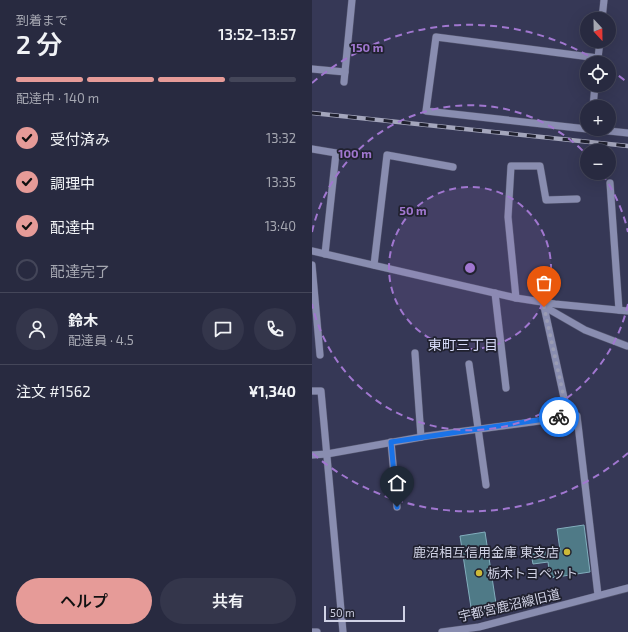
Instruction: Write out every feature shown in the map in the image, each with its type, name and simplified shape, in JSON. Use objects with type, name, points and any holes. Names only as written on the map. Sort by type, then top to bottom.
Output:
[{"type":"street","points":[[344,82],[352,0]]},
{"type":"street","points":[[603,12],[604,0]]},
{"type":"street","points":[[580,57],[436,37],[426,111],[580,128]]},
{"type":"street","points":[[312,69],[345,72]]},
{"type":"street","points":[[616,132],[628,133]]},
{"type":"street","points":[[312,149],[336,153],[325,254]]},
{"type":"street","points":[[374,265],[387,155],[453,167]]},
{"type":"street","points":[[516,298],[508,217],[510,166],[540,166],[546,200],[577,199]]},
{"type":"street","points":[[610,183],[619,310]]},
{"type":"street","points":[[312,251],[544,304],[628,311]]},
{"type":"street","points":[[312,265],[320,355]]},
{"type":"street","points":[[495,293],[506,388]]},
{"type":"street","points":[[544,304],[585,330],[627,346]]},
{"type":"street","points":[[544,304],[568,416]]},
{"type":"street","points":[[415,353],[421,437]]},
{"type":"street","points":[[469,364],[486,485]]},
{"type":"street","points":[[312,391],[320,390],[343,632]]},
{"type":"street","points":[[312,455],[326,454],[479,428],[577,416],[598,595]]},
{"type":"street","points":[[391,442],[397,507]]},
{"type":"street","name":"宇都宮鹿沼線旧道","points":[[442,632],[479,627],[628,588]]},
{"type":"street","points":[[312,632],[317,632]]},
{"type":"building","name":"鹿沼相互信用金庫 東支店","points":[[584,525],[590,572],[550,578],[548,562],[533,564],[531,554],[560,550],[557,529]]},
{"type":"building","name":"栃木トヨペット","points":[[485,532],[497,610],[472,614],[460,536]]},
{"type":"railway","points":[[312,113],[628,146]]},
{"type":"way so far","points":[[544,307],[568,416],[559,417]]},
{"type":"place","name":"鹿沼相互信用金庫 東支店","points":[[567,552]]},
{"type":"place","name":"栃木トヨペット","points":[[479,573]]},
{"type":"district","name":"東町三丁目","points":[[463,344]]},
{"type":"route","points":[[397,507],[391,442],[559,417]]}]
